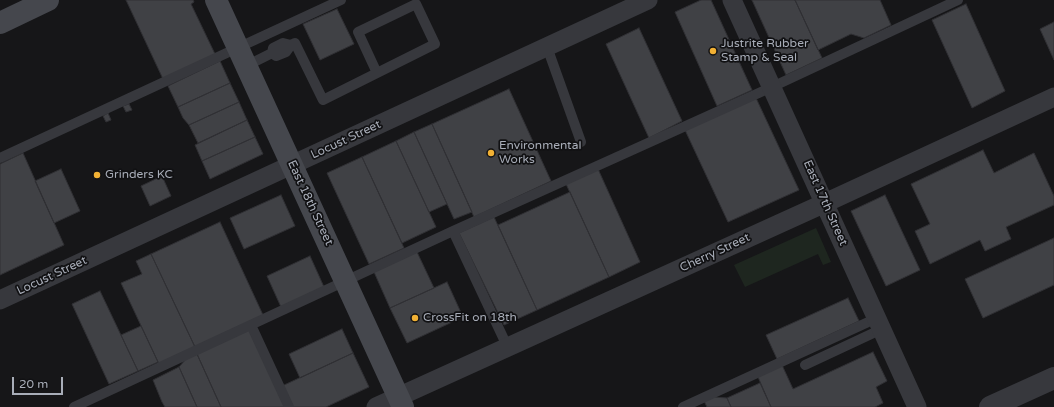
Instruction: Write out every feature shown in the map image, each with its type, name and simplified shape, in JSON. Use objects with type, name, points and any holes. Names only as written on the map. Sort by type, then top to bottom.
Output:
[{"type":"main road","points":[[0,22],[48,0]]},
{"type":"main road","name":"East 18th Street","points":[[216,0],[401,402]]},
{"type":"street","name":"Locust Street","points":[[0,300],[648,0]]},
{"type":"street","name":"East 17th Street","points":[[732,0],[917,407]]},
{"type":"street","name":"Cherry Street","points":[[376,407],[401,402],[508,348],[1054,97]]},
{"type":"street","points":[[990,407],[1054,378]]},
{"type":"lane","points":[[0,158],[242,57],[341,0]]},
{"type":"lane","points":[[74,407],[453,231],[958,0]]},
{"type":"lane","points":[[242,57],[272,54],[276,56],[286,52],[291,45],[295,43],[323,100],[377,73],[435,44],[416,4],[358,32],[377,73]]},
{"type":"lane","points":[[547,47],[581,142]]},
{"type":"lane","points":[[453,231],[508,348]]},
{"type":"lane","points":[[805,365],[879,323]]},
{"type":"lane","points":[[683,407],[879,323]]},
{"type":"lane","points":[[251,325],[289,407]]},
{"type":"shaded area","points":[[816,228],[831,262],[823,265],[818,254],[745,287],[734,265]]},
{"type":"building","points":[[126,0],[193,0],[194,2],[191,4],[215,54],[163,79]]},
{"type":"building","name":"Justrite Rubber Stamp & Seal","points":[[701,0],[711,0],[752,90],[717,106],[675,12]]},
{"type":"building","points":[[752,0],[795,0],[822,58],[786,75]]},
{"type":"building","points":[[795,0],[880,0],[891,25],[864,38],[851,34],[818,50]]},
{"type":"building","points":[[966,4],[1005,91],[972,108],[932,20]]},
{"type":"building","points":[[337,9],[354,44],[320,60],[303,24]]},
{"type":"building","points":[[1054,22],[1054,60],[1040,29]]},
{"type":"building","points":[[639,28],[682,121],[649,138],[606,44]]},
{"type":"building","points":[[220,61],[230,83],[178,107],[168,86]]},
{"type":"building","points":[[230,83],[239,102],[189,125],[183,118],[178,107]]},
{"type":"building","name":"Environmental Works","points":[[509,89],[551,181],[474,217],[432,124]]},
{"type":"building","points":[[756,98],[799,190],[728,222],[685,130]]},
{"type":"building","points":[[239,102],[247,120],[198,143],[189,125]]},
{"type":"building","points":[[129,104],[132,110],[126,112],[123,106]]},
{"type":"building","points":[[108,113],[111,120],[106,122],[103,116]]},
{"type":"building","points":[[247,120],[255,137],[202,161],[195,145]]},
{"type":"building","points":[[432,124],[472,212],[454,219],[414,132]]},
{"type":"building","points":[[414,132],[447,204],[429,212],[396,141]]},
{"type":"building","points":[[255,137],[263,154],[210,179],[202,161]]},
{"type":"building","points":[[396,141],[436,227],[402,243],[362,157]]},
{"type":"building","points":[[983,150],[994,173],[1034,153],[1054,196],[1054,205],[1006,227],[1011,239],[985,251],[980,240],[930,264],[915,231],[930,224],[911,184]]},
{"type":"building","points":[[23,153],[64,245],[0,275],[0,164]]},
{"type":"building","points":[[362,157],[404,248],[369,264],[327,173]]},
{"type":"building","points":[[61,169],[80,211],[54,223],[35,181]]},
{"type":"building","points":[[598,169],[640,262],[609,277],[566,184]]},
{"type":"building","points":[[162,176],[171,196],[150,206],[141,186]]},
{"type":"building","points":[[570,192],[609,277],[537,310],[498,225]]},
{"type":"building","points":[[281,195],[295,226],[244,249],[230,218]]},
{"type":"building","points":[[885,195],[920,270],[886,286],[851,211]]},
{"type":"building","points":[[494,217],[537,310],[504,325],[459,233]]},
{"type":"building","points":[[220,222],[263,315],[195,347],[151,254]]},
{"type":"building","points":[[1054,238],[1054,285],[983,318],[965,279]]},
{"type":"building","points":[[417,252],[434,288],[390,308],[374,272]]},
{"type":"building","points":[[151,254],[195,347],[159,364],[121,283],[142,274],[136,261]]},
{"type":"building","points":[[310,256],[324,287],[281,307],[267,276]]},
{"type":"building","points":[[447,282],[463,317],[407,343],[390,308]]},
{"type":"building","points":[[100,291],[138,371],[109,384],[72,304]]},
{"type":"building","points":[[848,298],[859,321],[777,359],[766,335]]},
{"type":"building","points":[[141,326],[158,362],[138,371],[121,335]]},
{"type":"building","points":[[250,329],[286,407],[221,407],[197,354]]},
{"type":"building","points":[[342,329],[353,353],[300,378],[289,354]]},
{"type":"building","points":[[873,352],[887,381],[876,387],[883,403],[875,407],[771,407],[758,377],[782,365],[793,389]]},
{"type":"building","points":[[353,353],[369,387],[326,407],[292,407],[282,386]]},
{"type":"building","points":[[197,354],[221,407],[197,407],[179,367],[186,359]]},
{"type":"building","points":[[179,367],[197,407],[165,407],[162,402],[153,380]]},
{"type":"building","points":[[760,383],[771,407],[731,407],[727,398]]},
{"type":"building","points":[[714,397],[727,398],[731,407],[707,407],[704,401]]},
{"type":"place","name":"Justrite Rubber Stamp & Seal","points":[[713,51]]},
{"type":"place","name":"Environmental Works","points":[[491,153]]},
{"type":"place","name":"Grinders KC","points":[[97,175]]},
{"type":"place","name":"CrossFit on 18th","points":[[415,318]]}]
